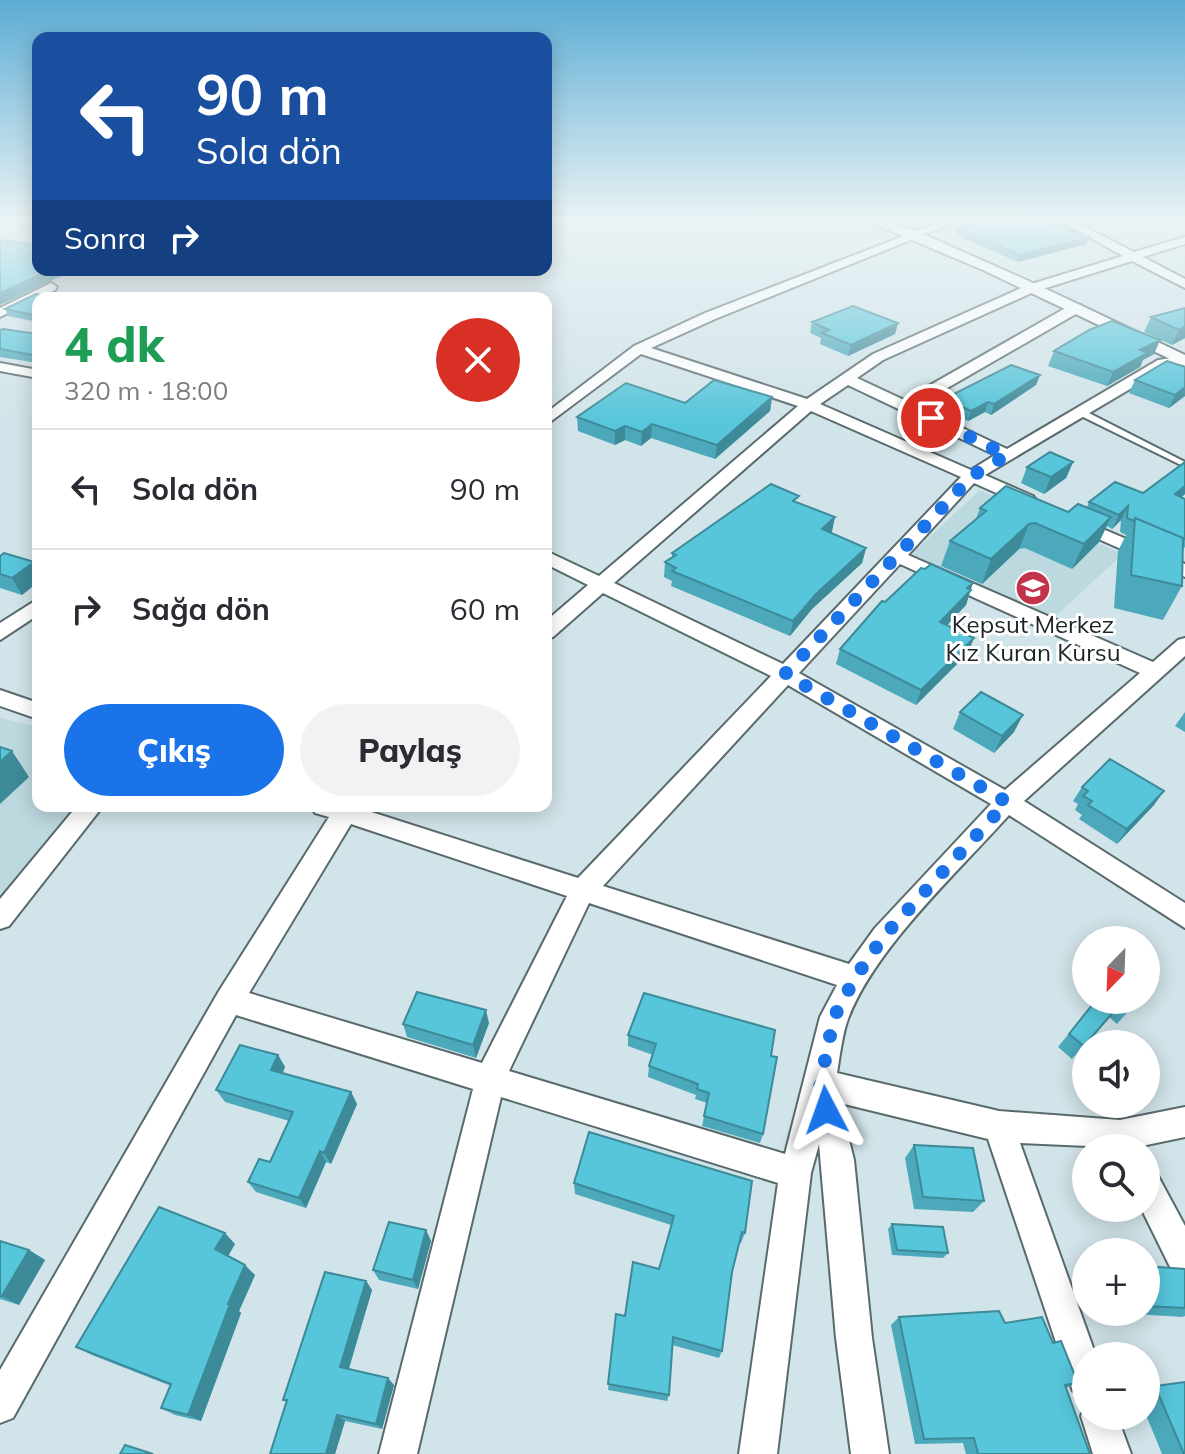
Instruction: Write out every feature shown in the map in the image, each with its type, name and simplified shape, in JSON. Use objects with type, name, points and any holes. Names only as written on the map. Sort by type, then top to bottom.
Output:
[{"type":"street","points":[[552,415],[639,349],[785,286]]},
{"type":"street","points":[[1027,286],[1184,360]]},
{"type":"street","points":[[552,627],[809,405],[878,357],[1039,286]]},
{"type":"street","points":[[41,292],[51,287]]},
{"type":"street","points":[[0,313],[32,297]]},
{"type":"street","points":[[905,406],[1076,308]]},
{"type":"street","points":[[639,349],[809,405],[1185,571]]},
{"type":"street","points":[[398,1454],[490,1079],[582,891],[972,476],[1163,363],[1184,360]]},
{"type":"street","points":[[0,367],[32,373]]},
{"type":"street","points":[[847,379],[1007,455]]},
{"type":"street","points":[[896,556],[1155,671]]},
{"type":"street","points":[[552,560],[785,674],[1179,906]]},
{"type":"street","points":[[0,633],[32,609]]},
{"type":"street","points":[[758,1454],[795,1173],[820,1084],[834,1017],[855,978],[884,936],[1007,802],[1185,645]]},
{"type":"street","points":[[0,698],[32,709]]},
{"type":"street","points":[[0,918],[86,812]]},
{"type":"street","points":[[0,1405],[338,812]]},
{"type":"street","points":[[352,812],[582,891],[855,978]]},
{"type":"street","points":[[229,1000],[795,1173]]},
{"type":"street","points":[[820,1084],[999,1126],[1072,1135]]},
{"type":"street","points":[[820,1084],[838,1160],[854,1338],[870,1454]]},
{"type":"street","points":[[1146,1134],[1185,1122]]},
{"type":"street","points":[[999,1126],[1074,1342]]},
{"type":"street","points":[[1160,1212],[1185,1261]]},
{"type":"street","points":[[1104,1430],[1112,1454]]},
{"type":"lane","points":[[1080,412],[1185,465]]},
{"type":"shaded area","name":"Kepsut Merkez Kız Kuran Kursu","points":[[980,490],[1123,554],[1050,621],[910,555]]},
{"type":"shaded area","points":[[0,718],[32,726],[32,812],[75,812],[0,902]]},
{"type":"building","points":[[0,286],[16,286],[0,293]]},
{"type":"building","points":[[32,296],[32,315],[5,309]]},
{"type":"building","points":[[853,306],[898,323],[851,345],[822,333],[829,330],[812,322]]},
{"type":"building","points":[[1185,308],[1185,327],[1179,330],[1151,317]]},
{"type":"building","points":[[1112,321],[1160,340],[1140,350],[1147,353],[1113,372],[1054,351],[1089,330]]},
{"type":"building","points":[[0,330],[32,333],[32,355],[0,349]]},
{"type":"building","points":[[1167,361],[1185,367],[1185,387],[1175,395],[1135,380]]},
{"type":"building","points":[[1011,365],[1040,375],[994,404],[988,402],[971,411],[944,399]]},
{"type":"building","points":[[714,380],[772,397],[717,445],[652,424],[642,432],[625,426],[615,431],[577,417],[626,383],[685,403]]},
{"type":"building","points":[[1050,452],[1073,462],[1051,477],[1027,467]]},
{"type":"building","points":[[1185,462],[1185,486],[1175,494],[1185,499],[1183,540],[1135,518],[1134,521],[1127,518],[1128,506],[1119,515],[1089,502],[1115,482],[1143,493]]},
{"type":"building","points":[[771,484],[799,496],[793,501],[835,517],[822,529],[866,548],[816,594],[793,621],[672,571],[676,568],[665,562],[676,555],[672,553]]},
{"type":"building","points":[[1006,486],[1068,512],[1078,504],[1111,517],[1084,544],[1035,523],[1029,524],[991,559],[950,541],[986,511],[980,508]]},
{"type":"building","points":[[1135,518],[1183,538],[1182,586],[1131,575]]},
{"type":"building","points":[[4,553],[32,563],[12,578],[0,574],[0,556]]},
{"type":"building","points":[[931,564],[973,583],[967,588],[971,590],[940,622],[974,638],[921,690],[840,649],[882,601],[885,602],[921,568],[925,569]]},
{"type":"building","points":[[981,692],[1023,715],[1002,736],[960,712]]},
{"type":"building","points":[[0,747],[12,751],[0,762]]},
{"type":"building","points":[[1110,759],[1164,791],[1127,829],[1088,805],[1092,801],[1083,796],[1088,791],[1082,787]]},
{"type":"building","points":[[417,992],[486,1010],[473,1045],[403,1024]]},
{"type":"building","points":[[644,993],[775,1030],[771,1056],[777,1057],[763,1134],[704,1116],[709,1093],[697,1089],[698,1084],[649,1066],[656,1044],[628,1035]]},
{"type":"building","points":[[1085,1014],[1112,1014],[1098,1030],[1072,1030]]},
{"type":"building","points":[[240,1045],[278,1055],[271,1070],[351,1092],[324,1153],[320,1151],[299,1198],[248,1182],[259,1159],[270,1162],[293,1112],[216,1090]]},
{"type":"building","points":[[589,1132],[752,1181],[745,1233],[742,1232],[732,1272],[722,1351],[673,1337],[669,1395],[608,1384],[616,1314],[625,1316],[633,1262],[659,1269],[674,1216],[574,1183]]},
{"type":"building","points":[[914,1145],[973,1148],[984,1201],[923,1197]]},
{"type":"building","points":[[159,1207],[225,1233],[215,1249],[245,1265],[188,1415],[161,1408],[171,1384],[76,1347]]},
{"type":"building","points":[[389,1222],[426,1230],[413,1280],[373,1270]]},
{"type":"building","points":[[892,1224],[943,1227],[948,1253],[897,1250]]},
{"type":"building","points":[[0,1241],[29,1250],[2,1296],[0,1296]]},
{"type":"building","points":[[1160,1267],[1185,1269],[1185,1308],[1160,1307]]},
{"type":"building","points":[[325,1272],[366,1281],[340,1367],[388,1378],[376,1424],[337,1415],[326,1454],[270,1454],[287,1400],[283,1400]]},
{"type":"building","points":[[999,1311],[1005,1323],[1042,1317],[1053,1343],[1061,1341],[1072,1368],[1072,1384],[1065,1385],[1072,1404],[1072,1430],[1081,1430],[1090,1454],[978,1454],[974,1438],[924,1439],[899,1317]]},
{"type":"building","points":[[1185,1382],[1185,1454],[1160,1398],[1160,1385]]},
{"type":"building","points":[[125,1445],[153,1454],[120,1454]]},
{"type":"place","name":"Kepsut Merkez Kız Kuran Kursu","points":[[1033,588]]},
{"type":"route","points":[[826,1110],[820,1084],[834,1017],[855,978],[884,936],[1007,802],[785,674],[972,476],[1007,455],[931,418]]}]
